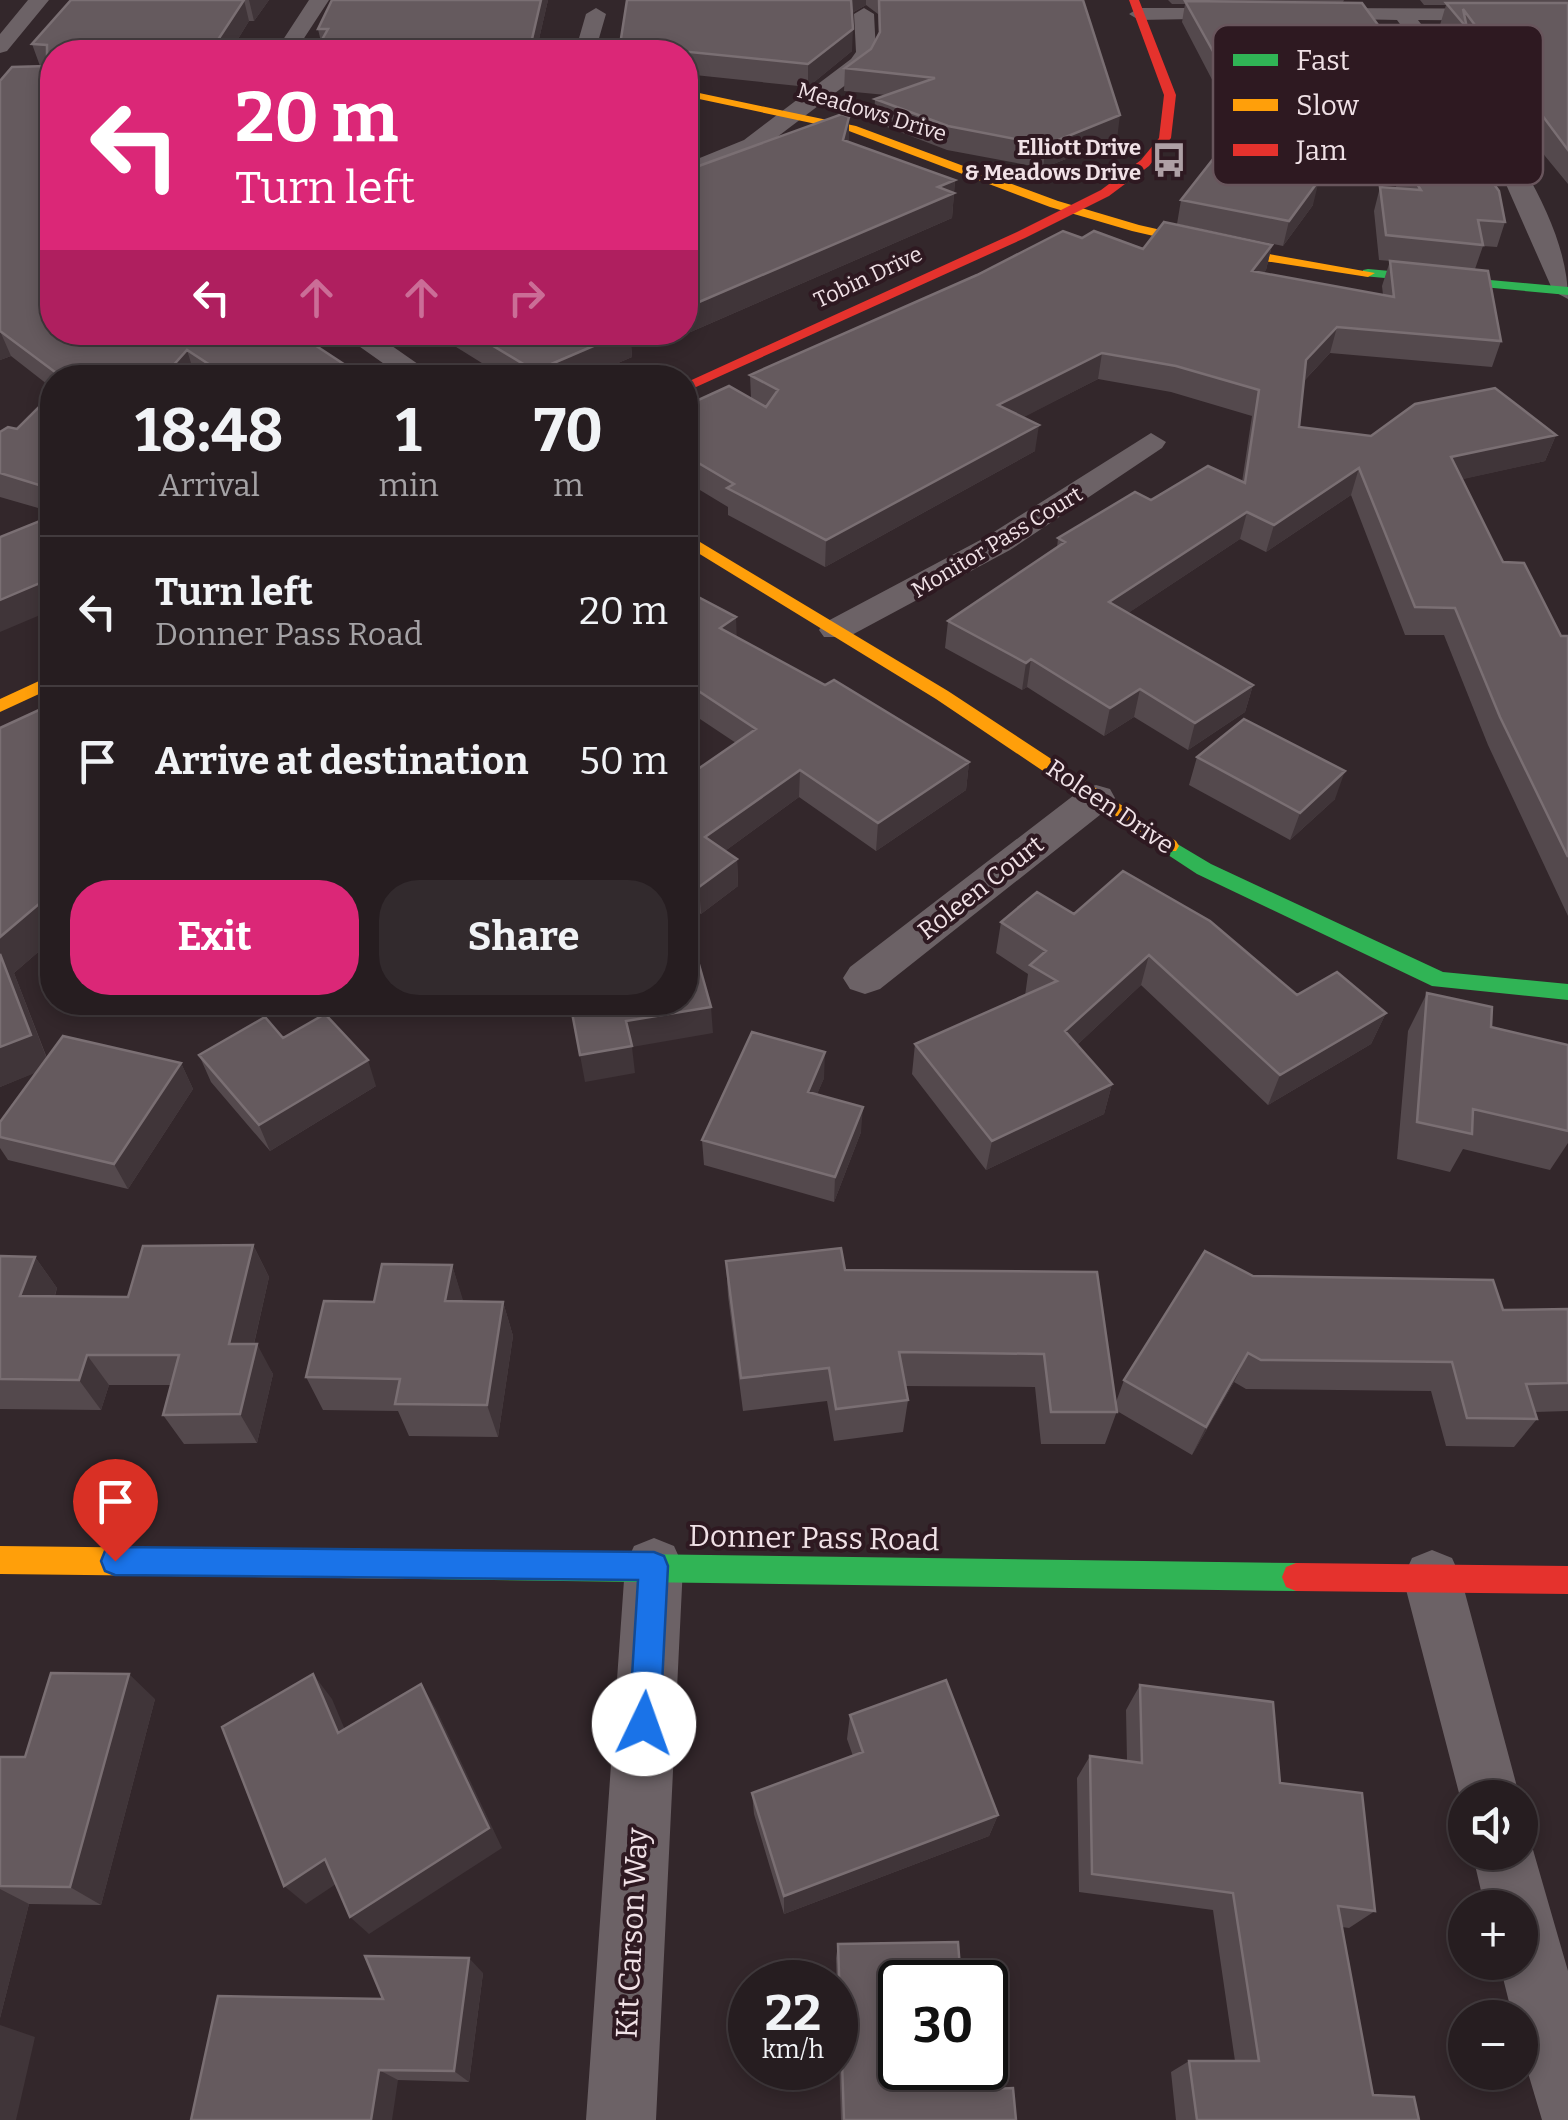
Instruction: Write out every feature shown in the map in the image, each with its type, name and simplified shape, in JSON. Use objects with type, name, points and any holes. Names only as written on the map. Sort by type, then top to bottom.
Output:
[{"type":"street","points":[[0,47],[40,0]]},
{"type":"street","points":[[293,40],[319,0]]},
{"type":"street","points":[[1136,7],[1280,14],[1568,14]]},
{"type":"street","name":"Tobin Drive","points":[[698,382],[1105,193],[1145,163],[1166,138],[1170,95],[1136,7]]},
{"type":"street","points":[[588,40],[596,14]]},
{"type":"street","points":[[698,167],[752,145],[860,63],[866,52],[864,14]]},
{"type":"street","points":[[1402,14],[1410,25]]},
{"type":"street","name":"Meadows Drive","points":[[698,95],[798,112],[906,145],[1070,210],[1179,240],[1318,267],[1429,282],[1567,291]]},
{"type":"street","points":[[1519,185],[1567,291]]},
{"type":"street","points":[[372,345],[404,365]]},
{"type":"street","name":"Monitor Pass Court","points":[[836,630],[901,599],[1072,500],[1151,442]]},
{"type":"street","name":"Roleen Drive","points":[[698,546],[836,630],[1204,869],[1440,980],[1568,992]]},
{"type":"street","points":[[0,706],[40,687]]},
{"type":"street","name":"Roleen Court","points":[[866,978],[1096,798]]},
{"type":"street","name":"Donner Pass Road","points":[[0,1560],[1568,1580]]},
{"type":"street","name":"Kit Carson Way","points":[[622,2120],[654,1566]]},
{"type":"street","points":[[1432,1578],[1484,1780]]},
{"type":"street","points":[[1537,1980],[1568,2099]]},
{"type":"building","points":[[71,0],[244,0],[218,40],[40,40],[40,45],[32,44]]},
{"type":"building","points":[[332,0],[541,0],[532,40],[322,40],[328,29],[318,29]]},
{"type":"building","points":[[627,0],[851,0],[853,29],[808,64],[698,53],[698,40],[621,40]]},
{"type":"building","points":[[879,0],[1083,0],[1120,115],[1046,145],[948,126],[875,99],[935,78],[845,68],[871,49],[880,32]]},
{"type":"building","points":[[1185,1],[1362,3],[1378,25],[1213,25],[1213,51]]},
{"type":"building","points":[[1446,3],[1568,3],[1568,150],[1543,116],[1543,25],[1475,25],[1463,9],[1464,25]]},
{"type":"building","points":[[40,66],[40,345],[315,345],[345,365],[210,365],[187,350],[174,365],[46,365],[0,331],[0,81],[12,67]]},
{"type":"building","points":[[842,114],[849,117],[843,140],[955,180],[938,187],[954,193],[698,302],[698,166]]},
{"type":"building","points":[[1213,159],[1213,185],[1315,185],[1289,221],[1181,200]]},
{"type":"building","points":[[1418,185],[1495,185],[1505,222],[1478,220],[1483,245],[1386,235],[1380,187],[1421,190]]},
{"type":"building","points":[[1164,222],[1272,245],[1252,271],[1394,297],[1390,261],[1488,271],[1501,341],[1337,327],[1306,360],[1299,427],[1371,436],[1415,404],[1495,388],[1556,435],[1451,457],[1503,562],[1524,563],[1561,636],[1568,636],[1568,857],[1500,717],[1455,608],[1415,607],[1359,468],[1274,525],[1247,512],[1109,602],[1253,685],[1195,723],[1140,689],[1110,708],[1031,659],[1026,663],[948,621],[1065,542],[1058,538],[1135,492],[1151,500],[1208,466],[1245,483],[1259,390],[1176,366],[1102,353],[998,405],[1039,425],[826,540],[727,488],[734,484],[698,463],[698,400],[729,386],[766,407],[778,390],[750,375],[977,275],[1063,231],[1082,238],[1094,231],[1143,249]]},
{"type":"building","points":[[492,345],[596,345],[549,365],[525,365]]},
{"type":"building","points":[[40,406],[40,485],[0,473],[0,432],[8,427],[17,429]]},
{"type":"building","points":[[40,521],[40,583],[0,600],[0,537]]},
{"type":"building","points":[[698,597],[736,617],[720,628],[825,685],[834,680],[969,762],[878,823],[800,770],[705,837],[737,859],[699,887],[698,769],[756,729],[698,691]]},
{"type":"building","points":[[40,710],[40,903],[0,937],[0,728]]},
{"type":"building","points":[[1244,719],[1345,771],[1300,813],[1197,757]]},
{"type":"building","points":[[1123,871],[1210,921],[1297,995],[1337,972],[1386,1013],[1280,1075],[1149,955],[1065,1031],[1112,1084],[992,1141],[915,1044],[1057,981],[1030,965],[1046,951],[1001,922],[1037,892],[1074,914]]},
{"type":"building","points":[[0,954],[31,1035],[0,1047]]},
{"type":"building","points":[[698,961],[711,1007],[698,1009]]},
{"type":"building","points":[[1427,993],[1492,1007],[1491,1027],[1568,1045],[1568,1131],[1473,1109],[1472,1134],[1417,1122]]},
{"type":"building","points":[[326,1015],[368,1060],[259,1125],[199,1055],[265,1017],[283,1038]]},
{"type":"building","points":[[572,1015],[662,1015],[626,1021],[632,1046],[580,1055]]},
{"type":"building","points":[[752,1032],[825,1052],[808,1092],[863,1107],[835,1177],[702,1140]]},
{"type":"building","points":[[63,1036],[181,1063],[114,1164],[0,1137],[0,1122]]},
{"type":"building","points":[[253,1245],[229,1344],[257,1344],[240,1414],[163,1415],[179,1355],[87,1355],[79,1380],[0,1379],[0,1256],[35,1257],[20,1296],[128,1297],[143,1246]]},
{"type":"building","points":[[841,1248],[845,1270],[1097,1272],[1117,1412],[1051,1412],[1044,1354],[899,1352],[908,1400],[836,1409],[829,1368],[741,1378],[726,1261]]},
{"type":"building","points":[[1205,1251],[1253,1276],[1493,1280],[1503,1310],[1568,1309],[1568,1383],[1526,1384],[1537,1419],[1467,1418],[1452,1362],[1261,1360],[1248,1353],[1206,1427],[1124,1380]]},
{"type":"building","points":[[382,1264],[452,1265],[445,1301],[503,1302],[487,1405],[395,1404],[400,1379],[306,1377],[324,1301],[374,1302]]},
{"type":"building","points":[[51,1673],[129,1674],[70,1887],[0,1886],[0,1757],[25,1757]]},
{"type":"building","points":[[313,1674],[338,1733],[421,1684],[489,1828],[350,1917],[325,1859],[284,1886],[222,1727]]},
{"type":"building","points":[[946,1680],[998,1815],[784,1896],[752,1793],[863,1752],[850,1715]]},
{"type":"building","points":[[1140,1685],[1273,1702],[1280,1783],[1362,1793],[1375,1911],[1338,1906],[1373,2095],[1414,2097],[1419,2120],[1197,2120],[1189,2061],[1259,2061],[1233,1893],[1092,1874],[1090,1756],[1142,1763]]},
{"type":"building","points":[[958,1942],[959,1960],[878,1960],[878,2090],[1013,2088],[1016,2120],[844,2120],[843,2090],[858,2090],[858,1960],[839,1960],[838,1944]]},
{"type":"building","points":[[365,1956],[469,1958],[454,2071],[379,2070],[371,2120],[191,2120],[218,1996],[383,1999]]},
{"type":"traffic: fast","points":[[1368,273],[1568,291]]},
{"type":"traffic: fast","points":[[1169,846],[1204,869],[1440,980],[1568,992]]},
{"type":"traffic: fast","points":[[424,1565],[1296,1577]]},
{"type":"traffic: slow","points":[[698,96],[852,128],[1054,204],[1136,228],[1258,256],[1368,273]]},
{"type":"traffic: slow","points":[[698,546],[942,695],[1169,846]]},
{"type":"traffic: slow","points":[[0,706],[40,687]]},
{"type":"traffic: slow","points":[[0,1560],[424,1565]]},
{"type":"traffic: jam","points":[[698,382],[1021,235],[1105,193],[1145,163],[1165,138],[1170,95],[1134,0]]},
{"type":"traffic: jam","points":[[1296,1577],[1568,1580]]},
{"type":"place","name":"Elliott Drive & Meadows Drive","points":[[1169,160]]},
{"type":"route","points":[[115,1561],[654,1566],[644,1724]]}]
